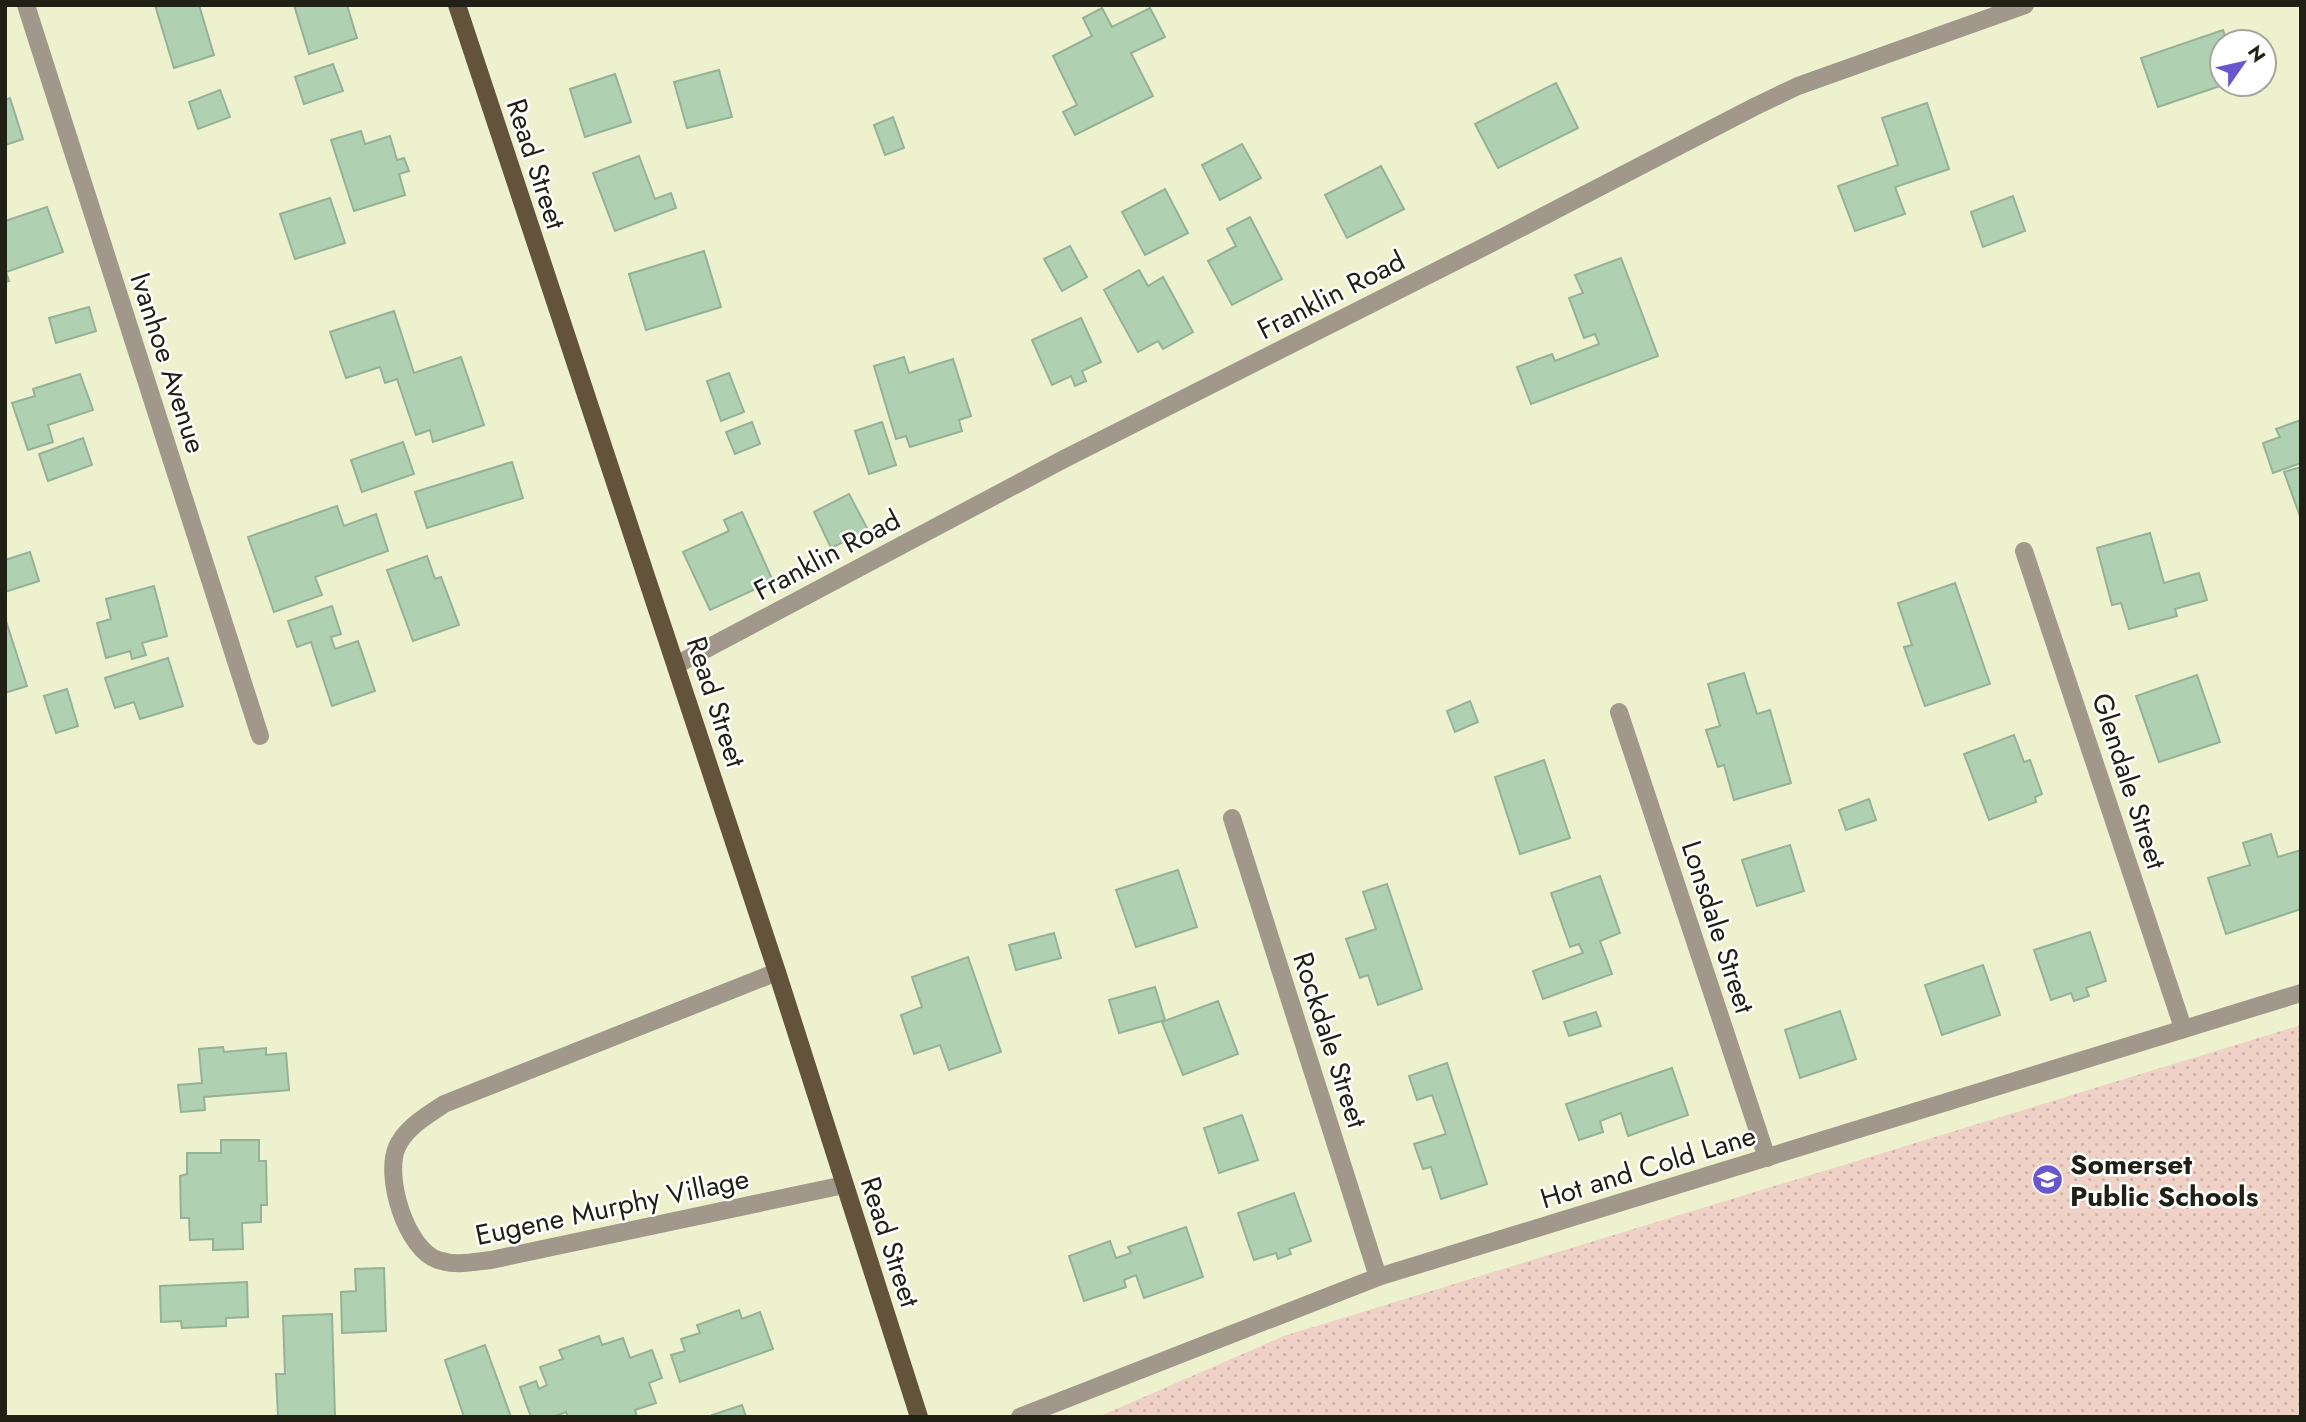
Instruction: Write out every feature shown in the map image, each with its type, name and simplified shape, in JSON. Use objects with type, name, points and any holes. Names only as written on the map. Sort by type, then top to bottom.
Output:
[{"type":"main road","name":"Read Street","points":[[457,5],[777,972],[919,1417]]},
{"type":"street","name":"Ivanhoe Avenue","points":[[26,5],[260,736]]},
{"type":"street","name":"Franklin Road","points":[[676,665],[1064,459],[1494,242],[1754,107],[1798,86],[2025,5]]},
{"type":"street","name":"Glendale Street","points":[[2024,551],[2183,1028]]},
{"type":"street","name":"Lonsdale Street","points":[[1619,712],[1767,1158]]},
{"type":"street","name":"Rockdale Street","points":[[1232,818],[1378,1277]]},
{"type":"street","name":"Eugene Murphy Village","points":[[777,972],[444,1104],[409,1128],[396,1148],[392,1179],[401,1214],[415,1240],[435,1259],[460,1264],[844,1185]]},
{"type":"street","name":"Hot and Cold Lane","points":[[1020,1417],[1378,1277],[2301,993]]},
{"type":"shaded area","name":"Somerset Public Schools","points":[[2301,1025],[2301,1417],[1098,1417],[1284,1336]]},
{"type":"building","points":[[155,5],[199,5],[214,55],[174,68]]},
{"type":"building","points":[[294,5],[347,5],[357,38],[309,54]]},
{"type":"building","points":[[1102,8],[1112,27],[1150,8],[1165,37],[1131,53],[1153,96],[1075,135],[1063,112],[1077,105],[1053,56],[1092,36],[1083,18]]},
{"type":"building","points":[[2208,35],[2208,90],[2158,107],[2141,58]]},
{"type":"building","points":[[333,64],[343,91],[304,104],[295,77]]},
{"type":"building","points":[[719,70],[732,117],[687,128],[674,82]]},
{"type":"building","points":[[615,74],[631,122],[585,137],[570,89]]},
{"type":"building","points":[[1556,83],[1578,128],[1498,168],[1475,124]]},
{"type":"building","points":[[220,90],[230,117],[198,129],[189,102]]},
{"type":"building","points":[[10,98],[23,139],[5,145],[5,100]]},
{"type":"building","points":[[1927,103],[1949,169],[1895,187],[1905,214],[1855,231],[1838,186],[1898,165],[1882,118]]},
{"type":"building","points":[[893,117],[904,148],[885,155],[874,125]]},
{"type":"building","points":[[361,131],[365,144],[390,136],[397,160],[404,158],[409,171],[399,174],[405,195],[354,211],[331,140]]},
{"type":"building","points":[[1242,144],[1261,178],[1220,200],[1202,165]]},
{"type":"building","points":[[639,156],[655,199],[671,193],[676,208],[615,231],[593,173]]},
{"type":"building","points":[[1381,166],[1404,209],[1347,238],[1325,195]]},
{"type":"building","points":[[1165,189],[1188,233],[1145,255],[1122,212]]},
{"type":"building","points":[[2013,196],[2025,231],[1983,247],[1971,212]]},
{"type":"building","points":[[330,198],[345,243],[295,259],[280,214]]},
{"type":"building","points":[[47,207],[63,252],[6,272],[9,281],[5,282],[5,221]]},
{"type":"building","points":[[1250,217],[1282,279],[1232,305],[1208,261],[1236,246],[1227,229]]},
{"type":"building","points":[[1070,246],[1087,277],[1062,291],[1044,259]]},
{"type":"building","points":[[704,251],[721,307],[646,330],[629,274]]},
{"type":"building","points":[[1621,258],[1658,356],[1531,404],[1517,367],[1552,354],[1555,361],[1599,344],[1595,334],[1584,338],[1569,298],[1583,293],[1575,275]]},
{"type":"building","points":[[1139,270],[1148,286],[1163,277],[1193,332],[1163,349],[1158,341],[1138,352],[1104,290]]},
{"type":"building","points":[[89,307],[96,331],[56,343],[49,318]]},
{"type":"building","points":[[394,311],[414,373],[461,357],[484,425],[433,442],[430,430],[416,435],[397,379],[385,383],[380,367],[346,378],[330,332]]},
{"type":"building","points":[[1081,318],[1101,362],[1082,371],[1086,381],[1075,386],[1071,376],[1052,385],[1032,340]]},
{"type":"building","points":[[904,357],[909,373],[953,359],[971,416],[959,420],[962,431],[910,447],[906,436],[896,439],[874,366]]},
{"type":"building","points":[[729,373],[744,412],[721,421],[707,381]]},
{"type":"building","points":[[80,374],[93,410],[48,425],[53,442],[28,450],[12,403],[35,396],[33,389]]},
{"type":"building","points":[[2301,420],[2301,463],[2273,473],[2263,443],[2280,437],[2276,429]]},
{"type":"building","points":[[752,422],[760,444],[735,454],[726,432]]},
{"type":"building","points":[[882,422],[896,465],[869,474],[855,431]]},
{"type":"building","points":[[83,438],[92,465],[48,481],[39,454]]},
{"type":"building","points":[[403,442],[414,474],[362,492],[351,460]]},
{"type":"building","points":[[512,462],[523,498],[427,528],[415,492]]},
{"type":"building","points":[[2301,467],[2301,519],[2284,472]]},
{"type":"building","points":[[849,494],[868,530],[831,548],[814,512]]},
{"type":"building","points":[[337,506],[344,526],[376,514],[388,551],[315,577],[322,595],[274,612],[248,537]]},
{"type":"building","points":[[742,512],[773,581],[710,610],[683,552],[729,531],[724,520]]},
{"type":"building","points":[[2150,533],[2164,583],[2199,573],[2207,600],[2175,609],[2177,616],[2129,629],[2121,603],[2112,605],[2097,548]]},
{"type":"building","points":[[30,552],[39,581],[5,592],[5,560]]},
{"type":"building","points":[[427,556],[435,579],[441,577],[459,625],[413,641],[387,570]]},
{"type":"building","points":[[1955,583],[1990,684],[1925,706],[1904,647],[1912,645],[1898,603]]},
{"type":"building","points":[[154,586],[167,636],[142,643],[146,655],[132,659],[130,651],[106,658],[97,623],[111,619],[106,599]]},
{"type":"building","points":[[332,606],[341,634],[331,637],[335,649],[358,641],[375,691],[332,706],[311,642],[297,647],[288,621]]},
{"type":"building","points":[[5,618],[27,686],[5,693]]},
{"type":"building","points":[[168,658],[183,706],[140,719],[134,702],[115,708],[105,678]]},
{"type":"building","points":[[1744,673],[1757,714],[1770,710],[1791,783],[1734,800],[1724,765],[1718,767],[1706,730],[1720,726],[1708,684]]},
{"type":"building","points":[[2197,675],[2220,742],[2159,762],[2136,696]]},
{"type":"building","points":[[67,689],[78,726],[56,733],[44,696]]},
{"type":"building","points":[[1470,701],[1478,722],[1455,732],[1447,711]]},
{"type":"building","points":[[2014,735],[2024,762],[2030,760],[2042,794],[2035,797],[2036,802],[1989,820],[1964,754]]},
{"type":"building","points":[[1544,760],[1570,838],[1520,854],[1495,777]]},
{"type":"building","points":[[1869,799],[1876,820],[1846,830],[1839,810]]},
{"type":"building","points":[[2271,834],[2278,857],[2301,850],[2301,909],[2226,934],[2208,878],[2250,865],[2243,843]]},
{"type":"building","points":[[1790,845],[1804,891],[1757,906],[1742,860]]},
{"type":"building","points":[[1178,870],[1197,927],[1136,947],[1116,890]]},
{"type":"building","points":[[1600,876],[1620,933],[1600,941],[1612,974],[1543,999],[1533,971],[1583,953],[1579,944],[1570,947],[1551,893]]},
{"type":"building","points":[[1387,884],[1422,989],[1378,1005],[1368,975],[1360,978],[1346,939],[1376,929],[1363,892]]},
{"type":"building","points":[[2090,932],[2106,981],[2086,988],[2089,996],[2074,1001],[2071,993],[2051,1000],[2034,950]]},
{"type":"building","points":[[1054,933],[1061,958],[1016,970],[1009,945]]},
{"type":"building","points":[[968,957],[1001,1052],[949,1070],[940,1045],[914,1054],[901,1015],[922,1007],[912,977]]},
{"type":"building","points":[[1983,965],[2000,1015],[1942,1035],[1925,985]]},
{"type":"building","points":[[1155,987],[1165,1020],[1119,1033],[1109,1000]]},
{"type":"building","points":[[1218,1001],[1238,1054],[1183,1075],[1162,1022]]},
{"type":"building","points":[[1840,1011],[1856,1059],[1800,1078],[1785,1030]]},
{"type":"building","points":[[1596,1012],[1601,1026],[1569,1036],[1564,1022]]},
{"type":"building","points":[[223,1047],[224,1052],[266,1048],[266,1055],[286,1053],[289,1090],[204,1097],[205,1110],[181,1112],[178,1085],[202,1083],[199,1049]]},
{"type":"building","points":[[1447,1063],[1487,1184],[1441,1199],[1431,1167],[1423,1169],[1414,1144],[1446,1134],[1432,1095],[1417,1100],[1409,1076]]},
{"type":"building","points":[[1672,1068],[1688,1115],[1628,1136],[1621,1113],[1600,1121],[1603,1132],[1579,1140],[1566,1104]]},
{"type":"building","points":[[1242,1115],[1258,1160],[1219,1173],[1204,1128]]},
{"type":"building","points":[[221,1140],[259,1140],[259,1161],[266,1161],[267,1205],[261,1205],[261,1222],[242,1223],[243,1249],[213,1250],[213,1239],[190,1240],[189,1218],[181,1218],[180,1176],[187,1174],[187,1153],[221,1153]]},
{"type":"building","points":[[1294,1193],[1311,1241],[1289,1249],[1291,1254],[1278,1259],[1276,1253],[1254,1260],[1238,1213]]},
{"type":"building","points":[[1186,1227],[1203,1277],[1144,1298],[1136,1275],[1124,1280],[1126,1287],[1084,1301],[1069,1256],[1110,1241],[1116,1258],[1131,1253],[1128,1247]]},
{"type":"building","points":[[384,1268],[386,1331],[342,1333],[341,1292],[356,1291],[355,1269]]},
{"type":"building","points":[[247,1282],[248,1317],[226,1318],[226,1326],[182,1328],[181,1321],[161,1322],[160,1286]]},
{"type":"building","points":[[739,1310],[742,1319],[760,1312],[773,1349],[680,1382],[671,1355],[685,1351],[681,1339],[700,1333],[697,1325]]},
{"type":"building","points":[[332,1314],[335,1417],[278,1417],[276,1374],[285,1374],[283,1316]]},
{"type":"building","points":[[599,1336],[602,1345],[623,1338],[630,1358],[652,1350],[662,1378],[649,1383],[656,1403],[635,1410],[637,1417],[568,1417],[566,1412],[553,1417],[531,1417],[520,1387],[536,1381],[539,1389],[547,1385],[540,1367],[563,1359],[559,1350]]},
{"type":"building","points":[[485,1345],[511,1417],[464,1417],[445,1360]]},
{"type":"building","points":[[742,1405],[746,1417],[712,1415]]},
{"type":"place","name":"Somerset Public Schools","points":[[2047,1180]]}]
